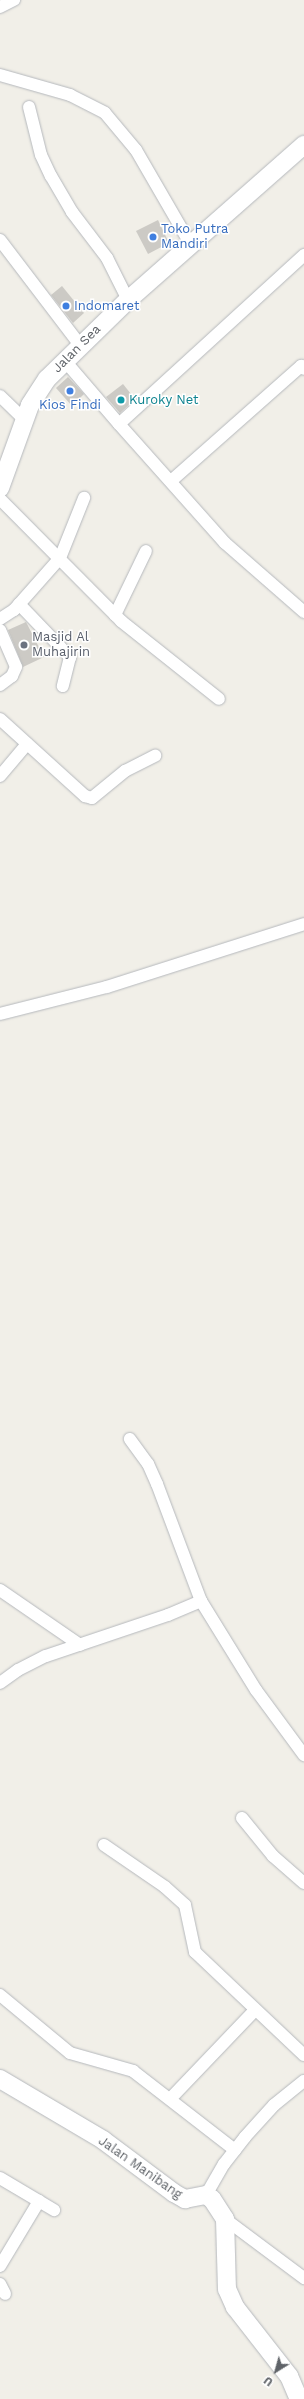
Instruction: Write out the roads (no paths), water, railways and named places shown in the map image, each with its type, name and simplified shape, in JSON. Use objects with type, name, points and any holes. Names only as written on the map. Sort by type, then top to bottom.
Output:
[{"type":"street","points":[[0,7],[14,0]]},
{"type":"street","points":[[0,75],[70,95],[104,113],[136,150],[191,245]]},
{"type":"street","points":[[29,107],[41,155],[51,176],[72,212],[107,258],[128,300]]},
{"type":"street","name":"Jalan Sea","points":[[0,488],[24,419],[43,384],[80,345],[128,300],[304,145]]},
{"type":"street","points":[[0,240],[80,345]]},
{"type":"street","points":[[119,424],[304,255]]},
{"type":"street","points":[[65,361],[119,424],[246,564],[304,612]]},
{"type":"street","points":[[171,481],[303,366]]},
{"type":"street","points":[[0,396],[24,419]]},
{"type":"street","points":[[0,619],[19,604],[60,558],[84,498]]},
{"type":"street","points":[[0,499],[115,615],[219,699]]},
{"type":"street","points":[[115,615],[146,550]]},
{"type":"street","points":[[19,604],[70,657],[63,686]]},
{"type":"street","points":[[0,630],[16,667],[12,676],[0,685]]},
{"type":"street","points":[[0,719],[85,796],[92,798],[125,772],[155,756]]},
{"type":"street","points":[[0,776],[27,744]]},
{"type":"street","points":[[0,1014],[107,987],[304,924]]},
{"type":"street","points":[[130,1439],[148,1464],[157,1484],[201,1601],[256,1690],[304,1755]]},
{"type":"street","points":[[0,1590],[80,1645]]},
{"type":"street","points":[[0,1683],[18,1670],[46,1656],[201,1601]]},
{"type":"street","points":[[242,1818],[273,1856],[304,1883]]},
{"type":"street","points":[[104,1845],[165,1887],[185,1906],[195,1952],[254,2011],[304,2055]]},
{"type":"street","points":[[0,1995],[74,2055],[128,2068],[171,2098],[235,2150]]},
{"type":"street","points":[[171,2098],[254,2011]]},
{"type":"street","name":"Jalan Manibang","points":[[0,2079],[102,2140],[174,2193],[193,2200],[206,2195]]},
{"type":"street","points":[[304,2081],[274,2105],[235,2150],[206,2195],[225,2219],[304,2278]]},
{"type":"street","points":[[0,2178],[54,2210]]},
{"type":"street","points":[[0,2266],[39,2201]]},
{"type":"street","points":[[225,2219],[227,2289],[235,2307],[289,2376],[299,2399]]},
{"type":"place","name":"Toko Putra Mandiri","points":[[153,237]]},
{"type":"place","name":"Indomaret","points":[[66,306]]},
{"type":"place","name":"Kios Findi","points":[[70,391]]},
{"type":"place","name":"Kuroky Net","points":[[121,400]]},
{"type":"place","name":"Masjid Al Muhajirin","points":[[24,645]]}]
